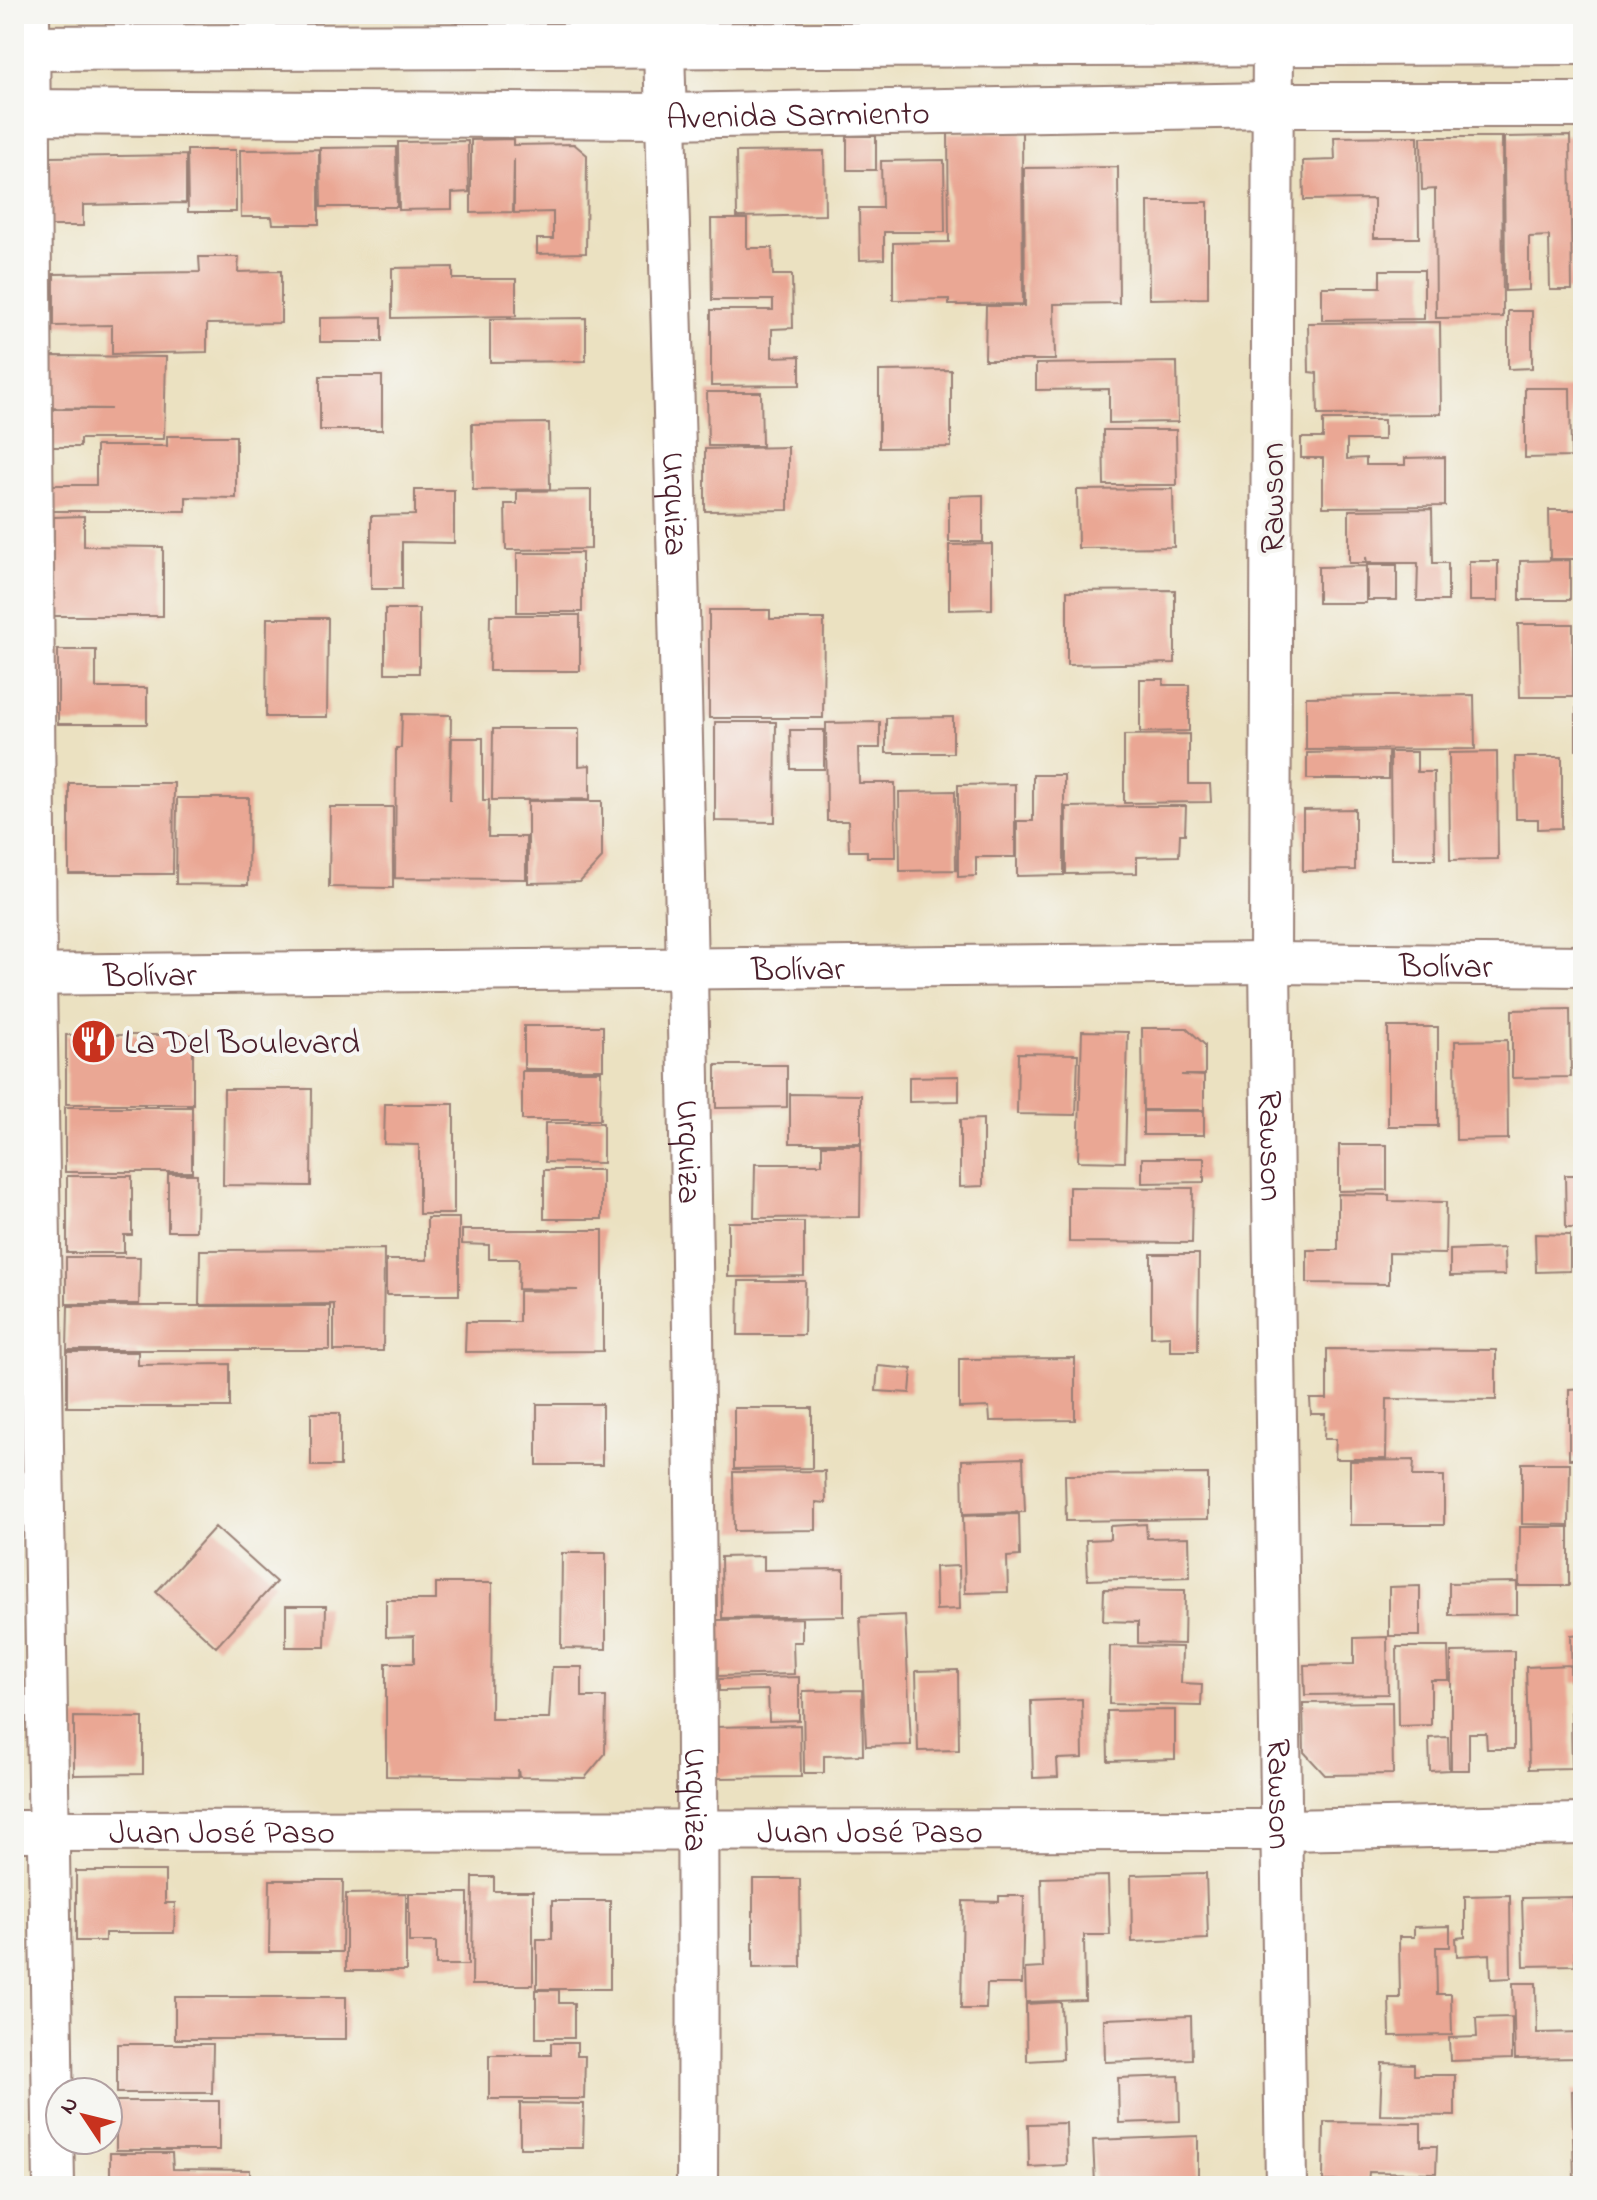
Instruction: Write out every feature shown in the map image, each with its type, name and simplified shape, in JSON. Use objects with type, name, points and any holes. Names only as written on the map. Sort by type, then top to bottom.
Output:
[{"type":"main road","name":"Avenida Sarmiento","points":[[24,37],[664,29],[1273,29],[1583,42]]},
{"type":"main road","name":"Avenida Sarmiento","points":[[22,112],[668,116],[1272,105],[1583,105]]},
{"type":"street","name":"Urquiza","points":[[664,29],[687,968],[699,1830],[697,2186]]},
{"type":"street","name":"Rawson","points":[[1273,29],[1270,963],[1284,1830],[1286,2186]]},
{"type":"street","points":[[24,37],[25,975],[32,1830],[54,2186]]},
{"type":"street","name":"Bolívar","points":[[25,975],[1270,963],[1583,966]]},
{"type":"street","name":"Juan José Paso","points":[[32,1830],[1284,1830],[1583,1824]]},
{"type":"building","points":[[1022,132],[1023,304],[949,305],[949,299],[893,300],[893,243],[949,242],[948,133]]},
{"type":"building","points":[[847,136],[876,136],[876,170],[847,170]]},
{"type":"building","points":[[1418,136],[1419,238],[1374,238],[1374,199],[1304,200],[1303,161],[1335,160],[1334,137]]},
{"type":"building","points":[[1570,136],[1572,290],[1550,290],[1549,236],[1529,237],[1529,290],[1505,291],[1504,137]]},
{"type":"building","points":[[1421,137],[1502,137],[1503,317],[1436,318],[1435,189],[1422,190]]},
{"type":"building","points":[[513,139],[513,145],[574,144],[587,155],[586,253],[537,254],[537,239],[553,239],[553,212],[514,213],[514,159],[513,212],[471,213],[471,140]]},
{"type":"building","points":[[468,141],[469,192],[452,193],[452,209],[399,210],[398,142]]},
{"type":"building","points":[[396,147],[397,207],[321,207],[320,148]]},
{"type":"building","points":[[319,149],[319,224],[273,224],[272,217],[241,217],[240,150]]},
{"type":"building","points":[[187,150],[236,150],[236,212],[188,212]]},
{"type":"building","points":[[824,151],[825,215],[737,217],[736,152]]},
{"type":"building","points":[[186,155],[186,203],[83,205],[83,226],[50,226],[49,157]]},
{"type":"building","points":[[944,160],[945,232],[884,232],[884,259],[860,260],[859,208],[882,208],[881,161]]},
{"type":"building","points":[[1118,167],[1119,303],[1054,304],[1055,360],[985,360],[986,306],[1025,306],[1024,168]]},
{"type":"building","points":[[1148,202],[1208,202],[1208,298],[1149,299]]},
{"type":"building","points":[[711,219],[747,219],[747,248],[772,248],[773,275],[792,275],[793,328],[772,329],[772,357],[800,356],[800,385],[711,386],[711,310],[773,310],[773,300],[712,300]]},
{"type":"building","points":[[199,257],[239,257],[238,272],[281,271],[281,323],[207,324],[207,352],[112,354],[112,325],[54,326],[54,274],[200,272]]},
{"type":"building","points":[[453,267],[453,279],[516,279],[516,316],[392,318],[392,268]]},
{"type":"building","points":[[1380,270],[1424,270],[1424,319],[1322,320],[1322,287],[1380,287]]},
{"type":"building","points":[[1508,311],[1532,311],[1532,368],[1508,369]]},
{"type":"building","points":[[382,317],[382,342],[320,342],[320,318]]},
{"type":"building","points":[[586,318],[586,361],[490,362],[490,319]]},
{"type":"building","points":[[1440,322],[1441,414],[1318,415],[1317,373],[1309,372],[1308,323]]},
{"type":"building","points":[[52,356],[166,357],[164,439],[80,439],[80,447],[51,447],[51,409],[111,409],[52,408]]},
{"type":"building","points":[[1177,362],[1178,422],[1109,423],[1109,389],[1036,390],[1036,364]]},
{"type":"building","points":[[951,370],[951,447],[879,448],[879,371]]},
{"type":"building","points":[[320,376],[382,376],[382,430],[320,430]]},
{"type":"building","points":[[1525,388],[1570,388],[1571,457],[1525,458]]},
{"type":"building","points":[[707,392],[761,392],[762,446],[708,446]]},
{"type":"building","points":[[1323,420],[1384,420],[1384,440],[1347,440],[1347,459],[1366,458],[1366,465],[1405,465],[1405,458],[1445,457],[1445,506],[1323,507],[1323,458],[1301,458],[1301,438],[1323,438]]},
{"type":"building","points":[[549,423],[550,489],[473,490],[472,424]]},
{"type":"building","points":[[1103,430],[1176,430],[1177,485],[1104,485]]},
{"type":"building","points":[[167,436],[236,436],[236,498],[186,497],[186,511],[52,511],[52,485],[96,485],[96,446],[167,446]]},
{"type":"building","points":[[788,447],[788,510],[705,511],[705,449]]},
{"type":"building","points":[[1173,489],[1174,547],[1078,548],[1077,490]]},
{"type":"building","points":[[415,490],[454,490],[454,543],[402,542],[402,589],[371,589],[371,516],[415,515]]},
{"type":"building","points":[[591,490],[591,549],[506,550],[505,504],[517,504],[517,491]]},
{"type":"building","points":[[983,495],[983,542],[949,542],[949,496]]},
{"type":"building","points":[[1432,509],[1433,563],[1448,563],[1448,601],[1417,601],[1418,563],[1367,563],[1366,557],[1366,563],[1349,563],[1349,510]]},
{"type":"building","points":[[1549,510],[1583,510],[1583,559],[1550,559]]},
{"type":"building","points":[[84,516],[84,546],[163,547],[163,616],[53,616],[54,517]]},
{"type":"building","points":[[992,544],[992,609],[949,610],[949,545]]},
{"type":"building","points":[[517,553],[582,553],[582,612],[517,612]]},
{"type":"building","points":[[1570,560],[1570,600],[1520,600],[1520,561]]},
{"type":"building","points":[[1469,561],[1498,561],[1498,601],[1469,601]]},
{"type":"building","points":[[1367,565],[1397,565],[1397,600],[1367,600]]},
{"type":"building","points":[[1366,566],[1366,603],[1318,603],[1318,567]]},
{"type":"building","points":[[1175,590],[1175,663],[1067,665],[1067,591]]},
{"type":"building","points":[[385,609],[419,609],[419,673],[385,673]]},
{"type":"building","points":[[709,610],[770,610],[770,619],[824,619],[823,718],[709,718]]},
{"type":"building","points":[[490,615],[580,615],[580,671],[489,671]]},
{"type":"building","points":[[267,618],[328,618],[327,717],[266,717]]},
{"type":"building","points":[[1518,624],[1573,624],[1573,697],[1520,697]]},
{"type":"building","points":[[58,650],[96,650],[96,688],[147,688],[147,724],[58,724]]},
{"type":"building","points":[[1140,679],[1164,679],[1163,685],[1189,685],[1189,731],[1140,732]]},
{"type":"building","points":[[1474,695],[1475,749],[1306,750],[1306,697]]},
{"type":"building","points":[[1576,708],[1583,708],[1583,750],[1576,750]]},
{"type":"building","points":[[402,714],[451,715],[450,800],[452,738],[483,738],[483,800],[489,800],[488,837],[526,837],[526,879],[395,878],[396,748],[401,748]]},
{"type":"building","points":[[953,717],[953,753],[886,753],[886,718]]},
{"type":"building","points":[[715,722],[776,722],[775,822],[715,821]]},
{"type":"building","points":[[880,722],[880,748],[858,748],[859,783],[895,783],[896,857],[867,857],[867,851],[849,851],[848,821],[827,821],[826,723]]},
{"type":"building","points":[[493,729],[579,729],[579,766],[590,765],[590,799],[492,800]]},
{"type":"building","points":[[790,730],[824,730],[824,769],[791,769]]},
{"type":"building","points":[[1189,734],[1189,784],[1210,784],[1211,802],[1124,803],[1124,735]]},
{"type":"building","points":[[1388,751],[1388,779],[1307,779],[1307,753]]},
{"type":"building","points":[[1390,752],[1417,752],[1417,772],[1434,772],[1435,859],[1391,859]]},
{"type":"building","points":[[1497,752],[1498,859],[1450,860],[1449,753]]},
{"type":"building","points":[[1515,757],[1562,757],[1562,828],[1538,829],[1538,819],[1516,819]]},
{"type":"building","points":[[1033,775],[1064,775],[1064,875],[1017,876],[1017,821],[1033,821]]},
{"type":"building","points":[[69,783],[174,783],[173,874],[69,874]]},
{"type":"building","points":[[1015,784],[1015,857],[976,857],[976,876],[958,877],[958,785]]},
{"type":"building","points":[[1578,789],[1583,789],[1583,867],[1579,867]]},
{"type":"building","points":[[955,791],[956,870],[900,871],[899,792]]},
{"type":"building","points":[[177,798],[249,798],[248,885],[176,884]]},
{"type":"building","points":[[528,801],[602,801],[602,858],[580,882],[528,883]]},
{"type":"building","points":[[1186,806],[1185,834],[1180,834],[1179,856],[1137,857],[1137,873],[1066,874],[1066,807]]},
{"type":"building","points":[[330,807],[393,807],[393,888],[329,887]]},
{"type":"building","points":[[1355,809],[1355,870],[1303,871],[1303,810]]},
{"type":"building","points":[[1570,1009],[1571,1077],[1512,1078],[1512,1010]]},
{"type":"building","points":[[524,1026],[603,1026],[603,1069],[524,1069]]},
{"type":"building","points":[[1388,1027],[1438,1027],[1438,1126],[1388,1126]]},
{"type":"building","points":[[1142,1028],[1187,1028],[1205,1045],[1205,1075],[1181,1075],[1204,1076],[1204,1110],[1143,1110]]},
{"type":"building","points":[[1082,1031],[1128,1032],[1125,1162],[1078,1161]]},
{"type":"building","points":[[66,1035],[193,1035],[193,1104],[66,1104]]},
{"type":"building","points":[[1507,1040],[1508,1139],[1456,1140],[1455,1041]]},
{"type":"building","points":[[1018,1053],[1078,1054],[1076,1115],[1017,1114]]},
{"type":"building","points":[[716,1065],[787,1065],[787,1107],[716,1108]]},
{"type":"building","points":[[522,1071],[601,1071],[600,1120],[522,1120]]},
{"type":"building","points":[[959,1076],[959,1101],[909,1102],[909,1077]]},
{"type":"building","points":[[224,1089],[312,1089],[311,1186],[223,1185]]},
{"type":"building","points":[[790,1094],[861,1095],[861,1143],[790,1143]]},
{"type":"building","points":[[385,1104],[454,1104],[454,1214],[419,1214],[419,1145],[384,1144]]},
{"type":"building","points":[[65,1107],[192,1107],[192,1172],[65,1172]]},
{"type":"building","points":[[1143,1111],[1204,1111],[1204,1135],[1143,1135]]},
{"type":"building","points":[[983,1119],[983,1186],[960,1187],[960,1120]]},
{"type":"building","points":[[545,1123],[603,1123],[603,1163],[545,1162]]},
{"type":"building","points":[[822,1145],[861,1145],[860,1217],[754,1218],[755,1164],[822,1164]]},
{"type":"building","points":[[1339,1145],[1387,1145],[1387,1190],[1339,1191]]},
{"type":"building","points":[[1142,1158],[1204,1158],[1204,1182],[1142,1183]]},
{"type":"building","points":[[544,1170],[602,1170],[602,1219],[544,1219]]},
{"type":"building","points":[[168,1174],[197,1174],[196,1231],[168,1231]]},
{"type":"building","points":[[1565,1175],[1583,1175],[1583,1228],[1566,1228]]},
{"type":"building","points":[[67,1176],[132,1176],[132,1235],[124,1235],[124,1253],[67,1253]]},
{"type":"building","points":[[1069,1187],[1193,1188],[1192,1243],[1069,1242]]},
{"type":"building","points":[[1338,1194],[1389,1195],[1389,1201],[1446,1202],[1445,1254],[1389,1253],[1389,1284],[1307,1283],[1307,1250],[1338,1250]]},
{"type":"building","points":[[427,1218],[459,1218],[459,1295],[386,1295],[386,1260],[427,1260]]},
{"type":"building","points":[[728,1222],[804,1222],[804,1276],[728,1277]]},
{"type":"building","points":[[462,1230],[603,1230],[603,1351],[465,1352],[466,1322],[519,1322],[519,1291],[578,1290],[518,1289],[519,1259],[489,1259],[489,1245],[462,1244]]},
{"type":"building","points":[[1535,1234],[1570,1235],[1570,1271],[1536,1272]]},
{"type":"building","points":[[1504,1248],[1505,1275],[1450,1276],[1450,1250]]},
{"type":"building","points":[[384,1249],[383,1351],[334,1351],[334,1304],[199,1305],[200,1250]]},
{"type":"building","points":[[1151,1254],[1199,1254],[1198,1351],[1170,1351],[1170,1336],[1151,1337]]},
{"type":"building","points":[[66,1257],[140,1257],[139,1304],[66,1304]]},
{"type":"building","points":[[739,1281],[805,1281],[804,1335],[738,1335]]},
{"type":"building","points":[[68,1306],[330,1306],[330,1350],[67,1350]]},
{"type":"building","points":[[1327,1349],[1496,1350],[1496,1400],[1387,1399],[1386,1459],[1335,1459],[1336,1439],[1324,1439],[1325,1414],[1311,1414],[1310,1399],[1327,1399]]},
{"type":"building","points":[[67,1352],[138,1352],[138,1365],[230,1364],[230,1407],[67,1407]]},
{"type":"building","points":[[1075,1358],[1075,1420],[990,1421],[989,1407],[959,1408],[959,1359]]},
{"type":"building","points":[[878,1366],[912,1369],[910,1393],[876,1391]]},
{"type":"building","points":[[1583,1388],[1583,1459],[1569,1459],[1569,1389]]},
{"type":"building","points":[[537,1404],[602,1404],[602,1465],[537,1465]]},
{"type":"building","points":[[734,1408],[812,1408],[812,1468],[734,1469]]},
{"type":"building","points":[[311,1413],[340,1413],[340,1466],[311,1466]]},
{"type":"building","points":[[1023,1458],[1025,1512],[963,1514],[962,1460]]},
{"type":"building","points":[[1414,1460],[1413,1476],[1444,1476],[1444,1525],[1350,1525],[1350,1461]]},
{"type":"building","points":[[1522,1463],[1570,1463],[1569,1525],[1522,1524]]},
{"type":"building","points":[[825,1471],[826,1503],[816,1502],[816,1530],[734,1531],[733,1472]]},
{"type":"building","points":[[1208,1474],[1208,1519],[1066,1521],[1065,1475]]},
{"type":"building","points":[[1019,1514],[1020,1556],[1007,1557],[1008,1592],[965,1593],[963,1516]]},
{"type":"building","points":[[1146,1524],[1147,1538],[1189,1537],[1190,1577],[1088,1580],[1086,1540],[1110,1539],[1110,1526]]},
{"type":"building","points":[[215,1527],[276,1582],[216,1647],[156,1592]]},
{"type":"building","points":[[1520,1527],[1569,1527],[1569,1586],[1519,1586]]},
{"type":"building","points":[[562,1553],[606,1553],[606,1649],[561,1648]]},
{"type":"building","points":[[764,1556],[764,1570],[844,1569],[844,1616],[722,1618],[721,1557]]},
{"type":"building","points":[[959,1566],[960,1609],[936,1610],[935,1567]]},
{"type":"building","points":[[1517,1582],[1517,1614],[1449,1615],[1449,1583]]},
{"type":"building","points":[[436,1583],[492,1583],[491,1719],[549,1719],[552,1667],[582,1667],[582,1697],[606,1697],[605,1754],[585,1778],[519,1777],[518,1769],[517,1778],[386,1776],[386,1663],[414,1663],[414,1636],[386,1637],[386,1600],[436,1600]]},
{"type":"building","points":[[1420,1586],[1420,1636],[1389,1636],[1389,1587]]},
{"type":"building","points":[[1104,1589],[1185,1590],[1184,1644],[1138,1643],[1138,1622],[1103,1621]]},
{"type":"building","points":[[286,1606],[326,1606],[325,1647],[286,1647]]},
{"type":"building","points":[[905,1615],[911,1745],[866,1746],[860,1617]]},
{"type":"building","points":[[802,1618],[802,1642],[793,1642],[794,1674],[718,1676],[717,1620]]},
{"type":"building","points":[[1583,1634],[1583,1683],[1572,1683],[1571,1635]]},
{"type":"building","points":[[1387,1637],[1388,1694],[1305,1695],[1304,1665],[1354,1664],[1354,1638]]},
{"type":"building","points":[[1110,1646],[1182,1647],[1181,1683],[1202,1684],[1201,1706],[1109,1704]]},
{"type":"building","points":[[1397,1647],[1448,1647],[1449,1680],[1431,1680],[1431,1725],[1398,1726]]},
{"type":"building","points":[[1514,1651],[1514,1749],[1487,1749],[1486,1733],[1469,1733],[1469,1770],[1451,1770],[1451,1652]]},
{"type":"building","points":[[1570,1665],[1572,1768],[1529,1769],[1526,1667]]},
{"type":"building","points":[[958,1670],[959,1750],[918,1751],[916,1671]]},
{"type":"building","points":[[799,1677],[799,1720],[769,1721],[768,1690],[719,1691],[719,1679]]},
{"type":"building","points":[[862,1690],[863,1755],[824,1756],[824,1773],[804,1773],[803,1691]]},
{"type":"building","points":[[1082,1699],[1083,1758],[1057,1759],[1058,1777],[1033,1778],[1031,1701]]},
{"type":"building","points":[[1392,1702],[1393,1774],[1325,1775],[1304,1752],[1303,1703]]},
{"type":"building","points":[[1175,1710],[1175,1759],[1108,1761],[1107,1711]]},
{"type":"building","points":[[74,1717],[143,1718],[143,1774],[74,1775]]},
{"type":"building","points":[[800,1725],[801,1777],[716,1778],[715,1727]]},
{"type":"building","points":[[1448,1737],[1449,1770],[1430,1771],[1429,1738]]},
{"type":"building","points":[[76,1871],[165,1871],[165,1903],[175,1903],[174,1933],[105,1933],[105,1941],[76,1941]]},
{"type":"building","points":[[1206,1873],[1208,1939],[1132,1942],[1131,1875]]},
{"type":"building","points":[[1108,1876],[1110,1935],[1084,1935],[1085,2000],[1026,2002],[1025,1969],[1043,1968],[1041,1878]]},
{"type":"building","points":[[473,1877],[494,1877],[494,1891],[533,1891],[533,1985],[472,1985]]},
{"type":"building","points":[[753,1879],[800,1879],[801,1967],[753,1968]]},
{"type":"building","points":[[270,1880],[343,1880],[342,1952],[269,1952]]},
{"type":"building","points":[[406,1893],[406,1971],[346,1971],[346,1894]]},
{"type":"building","points":[[409,1893],[468,1893],[468,1965],[436,1965],[436,1942],[409,1942]]},
{"type":"building","points":[[1510,1895],[1511,1978],[1491,1979],[1490,1954],[1457,1956],[1456,1938],[1465,1937],[1465,1896]]},
{"type":"building","points":[[999,1896],[1024,1896],[1022,1984],[987,1984],[986,2009],[961,2009],[963,1901],[999,1902]]},
{"type":"building","points":[[1573,1897],[1575,1965],[1524,1966],[1522,1898]]},
{"type":"building","points":[[552,1901],[610,1901],[610,1989],[537,1989],[537,1939],[552,1939]]},
{"type":"building","points":[[1450,1926],[1450,1947],[1436,1947],[1437,1994],[1451,1994],[1452,2035],[1390,2036],[1389,1998],[1400,1998],[1399,1937],[1414,1937],[1414,1927]]},
{"type":"building","points":[[1513,1983],[1536,1983],[1537,2033],[1583,2032],[1583,2058],[1515,2059]]},
{"type":"building","points":[[536,1990],[559,1990],[559,2003],[574,2003],[574,2038],[536,2038]]},
{"type":"building","points":[[175,1997],[346,1997],[346,2039],[175,2039]]},
{"type":"building","points":[[1061,2002],[1063,2059],[1027,2061],[1026,2004]]},
{"type":"building","points":[[1191,2016],[1192,2059],[1105,2062],[1104,2019]]},
{"type":"building","points":[[1512,2017],[1512,2059],[1450,2061],[1449,2038],[1477,2037],[1476,2018]]},
{"type":"building","points":[[551,2043],[577,2043],[577,2056],[585,2056],[584,2099],[489,2099],[489,2055],[551,2055]]},
{"type":"building","points":[[117,2044],[213,2044],[212,2093],[124,2093],[124,2076],[117,2076]]},
{"type":"building","points":[[1382,2063],[1414,2064],[1414,2075],[1455,2075],[1455,2116],[1380,2115]]},
{"type":"building","points":[[1179,2076],[1180,2121],[1119,2123],[1118,2078]]},
{"type":"building","points":[[1583,2090],[1583,2180],[1574,2180],[1572,2091]]},
{"type":"building","points":[[124,2101],[219,2101],[219,2150],[124,2150]]},
{"type":"building","points":[[520,2103],[584,2104],[583,2148],[520,2148]]},
{"type":"building","points":[[1324,2122],[1421,2123],[1421,2146],[1437,2146],[1436,2173],[1369,2172],[1368,2182],[1323,2181]]},
{"type":"building","points":[[1066,2123],[1067,2165],[1029,2167],[1028,2124]]},
{"type":"building","points":[[1198,2136],[1198,2180],[1095,2184],[1093,2140]]},
{"type":"building","points":[[124,2153],[172,2153],[173,2169],[250,2170],[250,2186],[110,2186],[110,2156],[124,2156]]},
{"type":"place","name":"La Del Boulevard","points":[[93,1041]]}]
